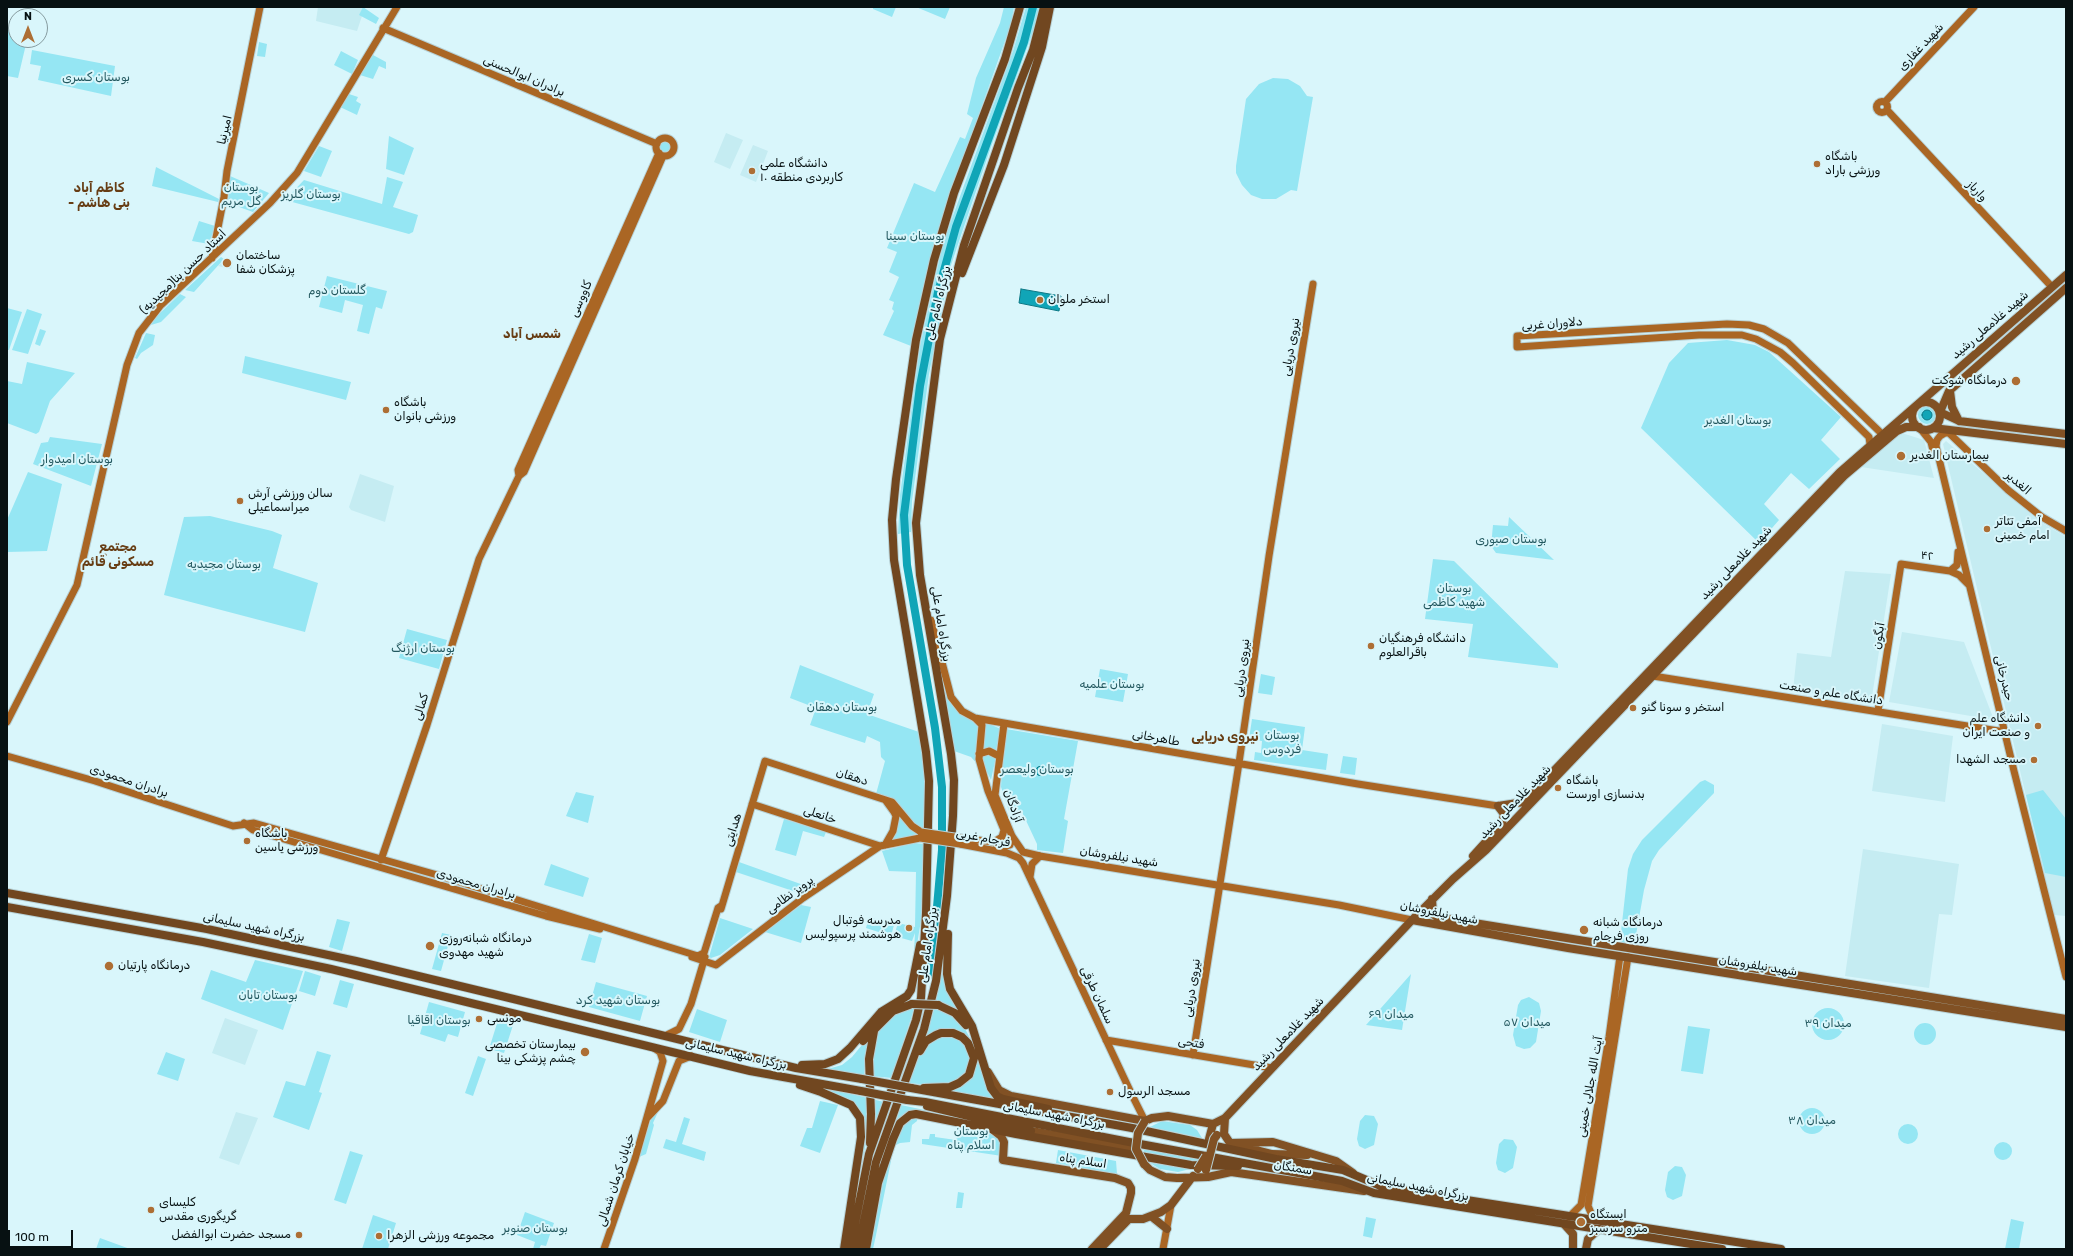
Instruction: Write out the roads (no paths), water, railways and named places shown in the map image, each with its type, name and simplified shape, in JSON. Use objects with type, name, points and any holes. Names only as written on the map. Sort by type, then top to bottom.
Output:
[{"type":"highway","name":"بزرگراه امام علی","points":[[850,1249],[869,1154],[916,1020],[921,998],[926,913],[930,808],[928,768],[897,584],[893,543],[893,497],[916,340],[934,260],[954,193],[1005,58],[1020,7]]},
{"type":"highway","name":"بزرگراه امام علی","points":[[858,1249],[876,1162],[924,1029],[936,981],[947,896],[953,816],[954,780],[952,754],[918,554],[916,523],[932,389],[945,321],[964,245],[1018,88],[1033,50],[1044,7]]},
{"type":"highway","points":[[945,321],[1004,166],[1042,47],[1050,7]]},
{"type":"highway","name":"بزرگراه شهید سلیمانی","points":[[7,893],[207,929],[493,994]]},
{"type":"highway","points":[[947,896],[948,982],[953,996],[972,1026],[975,1040],[991,1088],[997,1096],[1088,1120]]},
{"type":"highway","name":"بزرگراه شهید سلیمانی","points":[[7,907],[210,944],[386,982],[777,1077],[971,1110],[1262,1167],[1342,1181],[1374,1193],[1566,1220],[1594,1220],[1781,1249]]},
{"type":"highway","points":[[776,1063],[818,1065],[838,1059],[850,1048],[881,1012],[907,996],[911,990],[926,913]]},
{"type":"highway","points":[[416,989],[439,994],[445,991],[443,986],[419,976]]},
{"type":"highway","points":[[493,1009],[460,997],[457,992],[462,989],[493,994],[668,1035],[796,1068],[821,1069],[839,1065],[852,1054],[876,1027],[896,1009],[912,1004],[938,1005],[960,1017],[975,1040]]},
{"type":"highway","points":[[869,1154],[871,1114],[868,1059],[871,1041],[876,1027]]},
{"type":"highway","points":[[911,1088],[945,1088],[959,1083],[966,1078],[971,1070],[973,1054],[968,1043],[962,1037],[953,1033],[941,1033],[926,1041],[912,1065]]},
{"type":"highway","name":"بزرگراه شهید سلیمانی","points":[[796,1068],[1046,1114],[1088,1120],[1343,1170],[1384,1187],[1566,1220],[1599,1229],[1722,1249]]},
{"type":"highway","points":[[777,1077],[844,1101],[851,1105],[860,1118],[861,1137],[844,1249]]},
{"type":"highway","points":[[907,1100],[977,1125]]},
{"type":"highway","points":[[938,1110],[1031,1131]]},
{"type":"highway","points":[[866,1249],[882,1169],[900,1123],[910,1115],[922,1114],[992,1129],[1191,1164],[1262,1167]]},
{"type":"main road","name":"امیرنیا","points":[[212,258],[224,198],[227,172],[260,7]]},
{"type":"main road","name":"استاد حسن بنا(مجیدیه)","points":[[7,722],[77,585],[127,365],[136,338],[160,306],[270,203],[300,169],[383,28],[397,7]]},
{"type":"main road","name":"شهید غفاری","points":[[1885,102],[1974,7]]},
{"type":"main road","name":"برادران ابوالحسنی","points":[[383,28],[657,144]]},
{"type":"main road","points":[[1878,102],[1885,102],[1888,106],[1887,110],[1882,112],[1876,108],[1878,102]]},
{"type":"main road","name":"وارباز","points":[[1887,110],[2052,287]]},
{"type":"main road","points":[[663,138],[673,142],[674,148],[672,153],[661,154],[656,149],[657,144],[663,138]]},
{"type":"main road","name":"کاووسی","points":[[479,559],[520,476],[524,472],[595,302],[661,154]]},
{"type":"main road","name":"شهید غلامعلی رشید","points":[[1213,1124],[1225,1118],[1432,899],[1486,850],[1653,676],[1679,644],[1840,472],[1870,444],[1917,406],[2065,277]]},
{"type":"main road","name":"نیروی دریایی","points":[[1193,1055],[1239,763],[1269,556],[1313,284]]},
{"type":"main road","points":[[2018,331],[2026,316],[2050,296],[2052,287]]},
{"type":"main road","name":"شهید غلامعلی رشید","points":[[1940,412],[1949,391],[2066,288]]},
{"type":"main road","name":"دلاوران غربی","points":[[1870,444],[1869,437],[1793,363],[1780,352],[1756,339],[1742,335],[1699,335],[1517,347],[1517,336],[1726,324],[1756,327],[1788,343],[1882,434]]},
{"type":"main road","points":[[1949,391],[1952,407],[1957,420]]},
{"type":"main road","points":[[1950,571],[1957,566],[1959,557],[1931,442],[1912,417],[1917,406],[1923,402],[1930,402],[1936,406],[1940,412],[1957,420],[2066,434]]},
{"type":"main road","points":[[1933,428],[1940,420],[1940,412]]},
{"type":"main road","points":[[1951,431],[1952,424],[1957,420]]},
{"type":"main road","name":"شهید غلامعلی رشید","points":[[1453,879],[1502,824],[1504,814],[1498,806],[1524,802],[1844,476],[1898,431],[1906,427],[1919,428]]},
{"type":"main road","points":[[1919,428],[1933,428],[2066,444]]},
{"type":"main road","name":"الغدیر","points":[[1951,431],[1961,446],[2008,490],[2042,517],[2066,531]]},
{"type":"main road","name":"حیدرخانی","points":[[1951,431],[1940,436],[1937,440],[1936,446],[2066,977]]},
{"type":"main road","points":[[1961,446],[1966,432]]},
{"type":"main road","name":"کمالی","points":[[381,860],[427,725],[479,559]]},
{"type":"main road","name":"۴۲","points":[[1901,564],[1950,571]]},
{"type":"main road","name":"آبگون","points":[[1878,712],[1901,564]]},
{"type":"main road","points":[[1950,571],[1959,575],[1970,586]]},
{"type":"main road","points":[[925,597],[949,692],[958,708],[975,718],[983,728],[979,754],[990,751],[999,756]]},
{"type":"main road","name":"دانشگاه علم و صنعت","points":[[1653,676],[2005,732]]},
{"type":"main road","points":[[1880,699],[1882,706],[1890,713]]},
{"type":"main road","name":"طاهرخانی","points":[[975,718],[1498,806]]},
{"type":"main road","name":"آزادگان","points":[[1004,724],[995,795],[1012,836],[1023,852],[1040,856]]},
{"type":"main road","name":"فرجام غربی","points":[[960,841],[988,842],[998,840],[1004,834],[1004,830],[988,791],[979,754]]},
{"type":"main road","name":"برادران محمودی","points":[[7,756],[95,781],[233,826],[244,823],[254,823],[422,871],[611,930],[716,965]]},
{"type":"main road","name":"دهقان","points":[[766,761],[896,804],[920,835]]},
{"type":"main road","name":"هدایتی","points":[[668,1035],[679,1029],[691,1004],[766,761]]},
{"type":"main road","points":[[883,799],[892,808],[896,816],[893,831],[883,846]]},
{"type":"main road","name":"خانعلی","points":[[752,804],[883,846]]},
{"type":"main road","name":"برادران محمودی","points":[[244,823],[253,830],[419,880],[546,916],[611,930]]},
{"type":"main road","points":[[883,846],[920,835]]},
{"type":"main road","name":"فرجام غربی","points":[[920,835],[960,841],[993,849],[1019,858],[1030,877]]},
{"type":"main road","points":[[993,849],[1010,845],[1012,836]]},
{"type":"main road","name":"پرویز نظامی","points":[[716,965],[803,898],[883,846]]},
{"type":"main road","points":[[368,856],[378,855],[385,850]]},
{"type":"main road","points":[[1030,877],[1032,864],[1040,856]]},
{"type":"main road","name":"شهید نیلفروشان","points":[[1040,856],[1339,905],[1412,920],[1608,954],[1625,952],[1640,959],[1835,986]]},
{"type":"main road","points":[[419,880],[422,871]]},
{"type":"main road","name":"سلمان طرقی","points":[[1030,877],[1145,1121]]},
{"type":"main road","name":"شهید نیلفروشان","points":[[1432,899],[1433,914],[1437,917],[1625,952],[1972,1008],[2066,1019]]},
{"type":"main road","name":"هدایتی","points":[[611,930],[698,956],[704,953],[718,908],[721,906]]},
{"type":"main road","name":"آيت الله جلالى خمينى","points":[[1585,1205],[1625,952]]},
{"type":"main road","points":[[1608,954],[1622,970],[1640,959]]},
{"type":"main road","points":[[1972,1008],[2066,1027]]},
{"type":"main road","name":"فتحی","points":[[1106,1040],[1272,1068]]},
{"type":"main road","name":"خیابان کرمان شمالی","points":[[604,1249],[647,1118],[663,1056],[652,1047]]},
{"type":"main road","points":[[647,1118],[660,1105],[679,1061],[691,1056]]},
{"type":"main road","name":"بزرگراه شهید سلیمانی","points":[[983,1062],[999,1090],[1011,1096],[1145,1121]]},
{"type":"main road","points":[[1255,1065],[1260,1072],[1262,1079]]},
{"type":"main road","points":[[655,1088],[662,1083],[665,1085],[667,1090]]},
{"type":"main road","points":[[1031,1131],[1136,1149],[1138,1133],[1145,1121],[1152,1118],[1168,1116],[1213,1124],[1205,1159],[1204,1172]]},
{"type":"main road","points":[[1100,1249],[1129,1219],[1152,1217],[1171,1205],[1192,1178],[1204,1172],[1214,1139],[1220,1134],[1225,1118]]},
{"type":"main road","name":"اسلام پناه","points":[[992,1129],[1003,1139],[1004,1161],[1121,1180],[1128,1183],[1131,1188],[1126,1213],[1092,1249]]},
{"type":"main road","points":[[1220,1134],[1228,1141],[1272,1154],[1317,1155],[1336,1161],[1356,1176]]},
{"type":"main road","name":"سمنگان","points":[[1136,1149],[1144,1164],[1150,1170],[1165,1176],[1192,1178],[1207,1171],[1221,1174],[1231,1172],[1248,1173],[1374,1193]]},
{"type":"main road","points":[[1163,1249],[1171,1205]]},
{"type":"main road","points":[[1573,1249],[1574,1238],[1566,1220],[1585,1205],[1594,1220]]},
{"type":"main road","points":[[1152,1217],[1167,1229]]},
{"type":"main road","points":[[1586,1249],[1588,1239],[1599,1229]]},
{"type":"waterway","points":[[931,975],[942,850],[942,787],[935,728],[907,565],[904,515],[920,386],[938,292],[956,227],[1024,42],[1033,7]]},
{"type":"place","name":"باشگاه ورزشی باراد","points":[[1817,164]]},
{"type":"place","name":"دانشگاه علمی کاربردی منطقه ۱۰","points":[[752,171]]},
{"type":"place","name":"ساختمان پزشکان شفا","points":[[227,263]]},
{"type":"place","name":"استخر ملوان","points":[[1040,300]]},
{"type":"place","name":"درمانگاه شوکت","points":[[2016,381]]},
{"type":"place","name":"باشگاه ورزشی بانوان","points":[[386,410]]},
{"type":"place","name":"بیمارستان الغدیر","points":[[1901,456]]},
{"type":"place","name":"سالن ورزشی آرش میراسماعیلی","points":[[240,501]]},
{"type":"place","name":"آمفی تئاتر امام خمینی","points":[[1987,529]]},
{"type":"place","name":"دانشگاه فرهنگیان باقرالعلوم","points":[[1371,646]]},
{"type":"place","name":"استخر و سونا گنو","points":[[1633,708]]},
{"type":"place","name":"دانشگاه علم و صنعت ایران","points":[[2038,726]]},
{"type":"place","name":"مسجد الشهدا","points":[[2034,760]]},
{"type":"place","name":"باشگاه بدنسازی اورست","points":[[1558,788]]},
{"type":"place","name":"باشگاه ورزشی یاسین","points":[[247,841]]},
{"type":"place","name":"مدرسه فوتبال هوشمند پرسپولیس","points":[[909,928]]},
{"type":"place","name":"درمانگاه شبانه روزی فرجام","points":[[1584,930]]},
{"type":"place","name":"درمانگاه شبانه‌روزی شهید مهدوی","points":[[430,946]]},
{"type":"place","name":"درمانگاه پارتیان","points":[[109,966]]},
{"type":"place","name":"مونسی","points":[[479,1019]]},
{"type":"place","name":"بیمارستان تخصصی چشم پزشکی بینا","points":[[585,1052]]},
{"type":"place","name":"مسجد الرسول","points":[[1110,1092]]},
{"type":"place","name":"کلیسای گریگوری مقدس","points":[[151,1210]]},
{"type":"place","name":"ایستگاه مترو سرسبز","points":[[1581,1222]]},
{"type":"place","name":"مسجد حضرت ابوالفضل","points":[[299,1235]]},
{"type":"place","name":"مجموعه ورزشی الزهرا","points":[[379,1236]]},
{"type":"district","name":"کاظم آباد - بنی هاشم","points":[[99,196]]},
{"type":"district","name":"شمس آباد","points":[[532,334]]},
{"type":"district","name":"مجتمع مسکونی قائم","points":[[118,554]]},
{"type":"district","name":"نیروی دریایی","points":[[1225,737]]},
{"type":"park label","name":"بوستان کسری","points":[[96,78]]},
{"type":"park label","name":"بوستان گل مریم","points":[[241,195]]},
{"type":"park label","name":"بوستان گلریز","points":[[311,195]]},
{"type":"park label","name":"بوستان سینا","points":[[915,237]]},
{"type":"park label","name":"گلستان دوم","points":[[337,291]]},
{"type":"park label","name":"بوستان الغدیر","points":[[1738,421]]},
{"type":"park label","name":"بوستان امیدوار","points":[[77,460]]},
{"type":"park label","name":"بوستان صبوری","points":[[1511,540]]},
{"type":"park label","name":"بوستان مجیدیه","points":[[224,565]]},
{"type":"park label","name":"بوستان شهید کاظمی","points":[[1454,596]]},
{"type":"park label","name":"بوستان ارژنگ","points":[[423,649]]},
{"type":"park label","name":"بوستان علمیه","points":[[1112,685]]},
{"type":"park label","name":"بوستان دهقان","points":[[842,708]]},
{"type":"park label","name":"بوستان فردوس","points":[[1282,743]]},
{"type":"park label","name":"بوستان ولیعصر","points":[[1037,770]]},
{"type":"park label","name":"بوستان تابان","points":[[268,996]]},
{"type":"park label","name":"بوستان شهید کرد","points":[[618,1001]]},
{"type":"park label","name":"میدان ۶۹","points":[[1391,1015]]},
{"type":"park label","name":"بوستان اقاقیا","points":[[439,1021]]},
{"type":"park label","name":"میدان ۵۷","points":[[1527,1023]]},
{"type":"park label","name":"میدان ۳۹","points":[[1828,1024]]},
{"type":"park label","name":"میدان ۳۸","points":[[1812,1121]]},
{"type":"park label","name":"بوستان اسلام پناه","points":[[971,1139]]},
{"type":"park label","name":"بوستان صنوبر","points":[[535,1229]]}]
